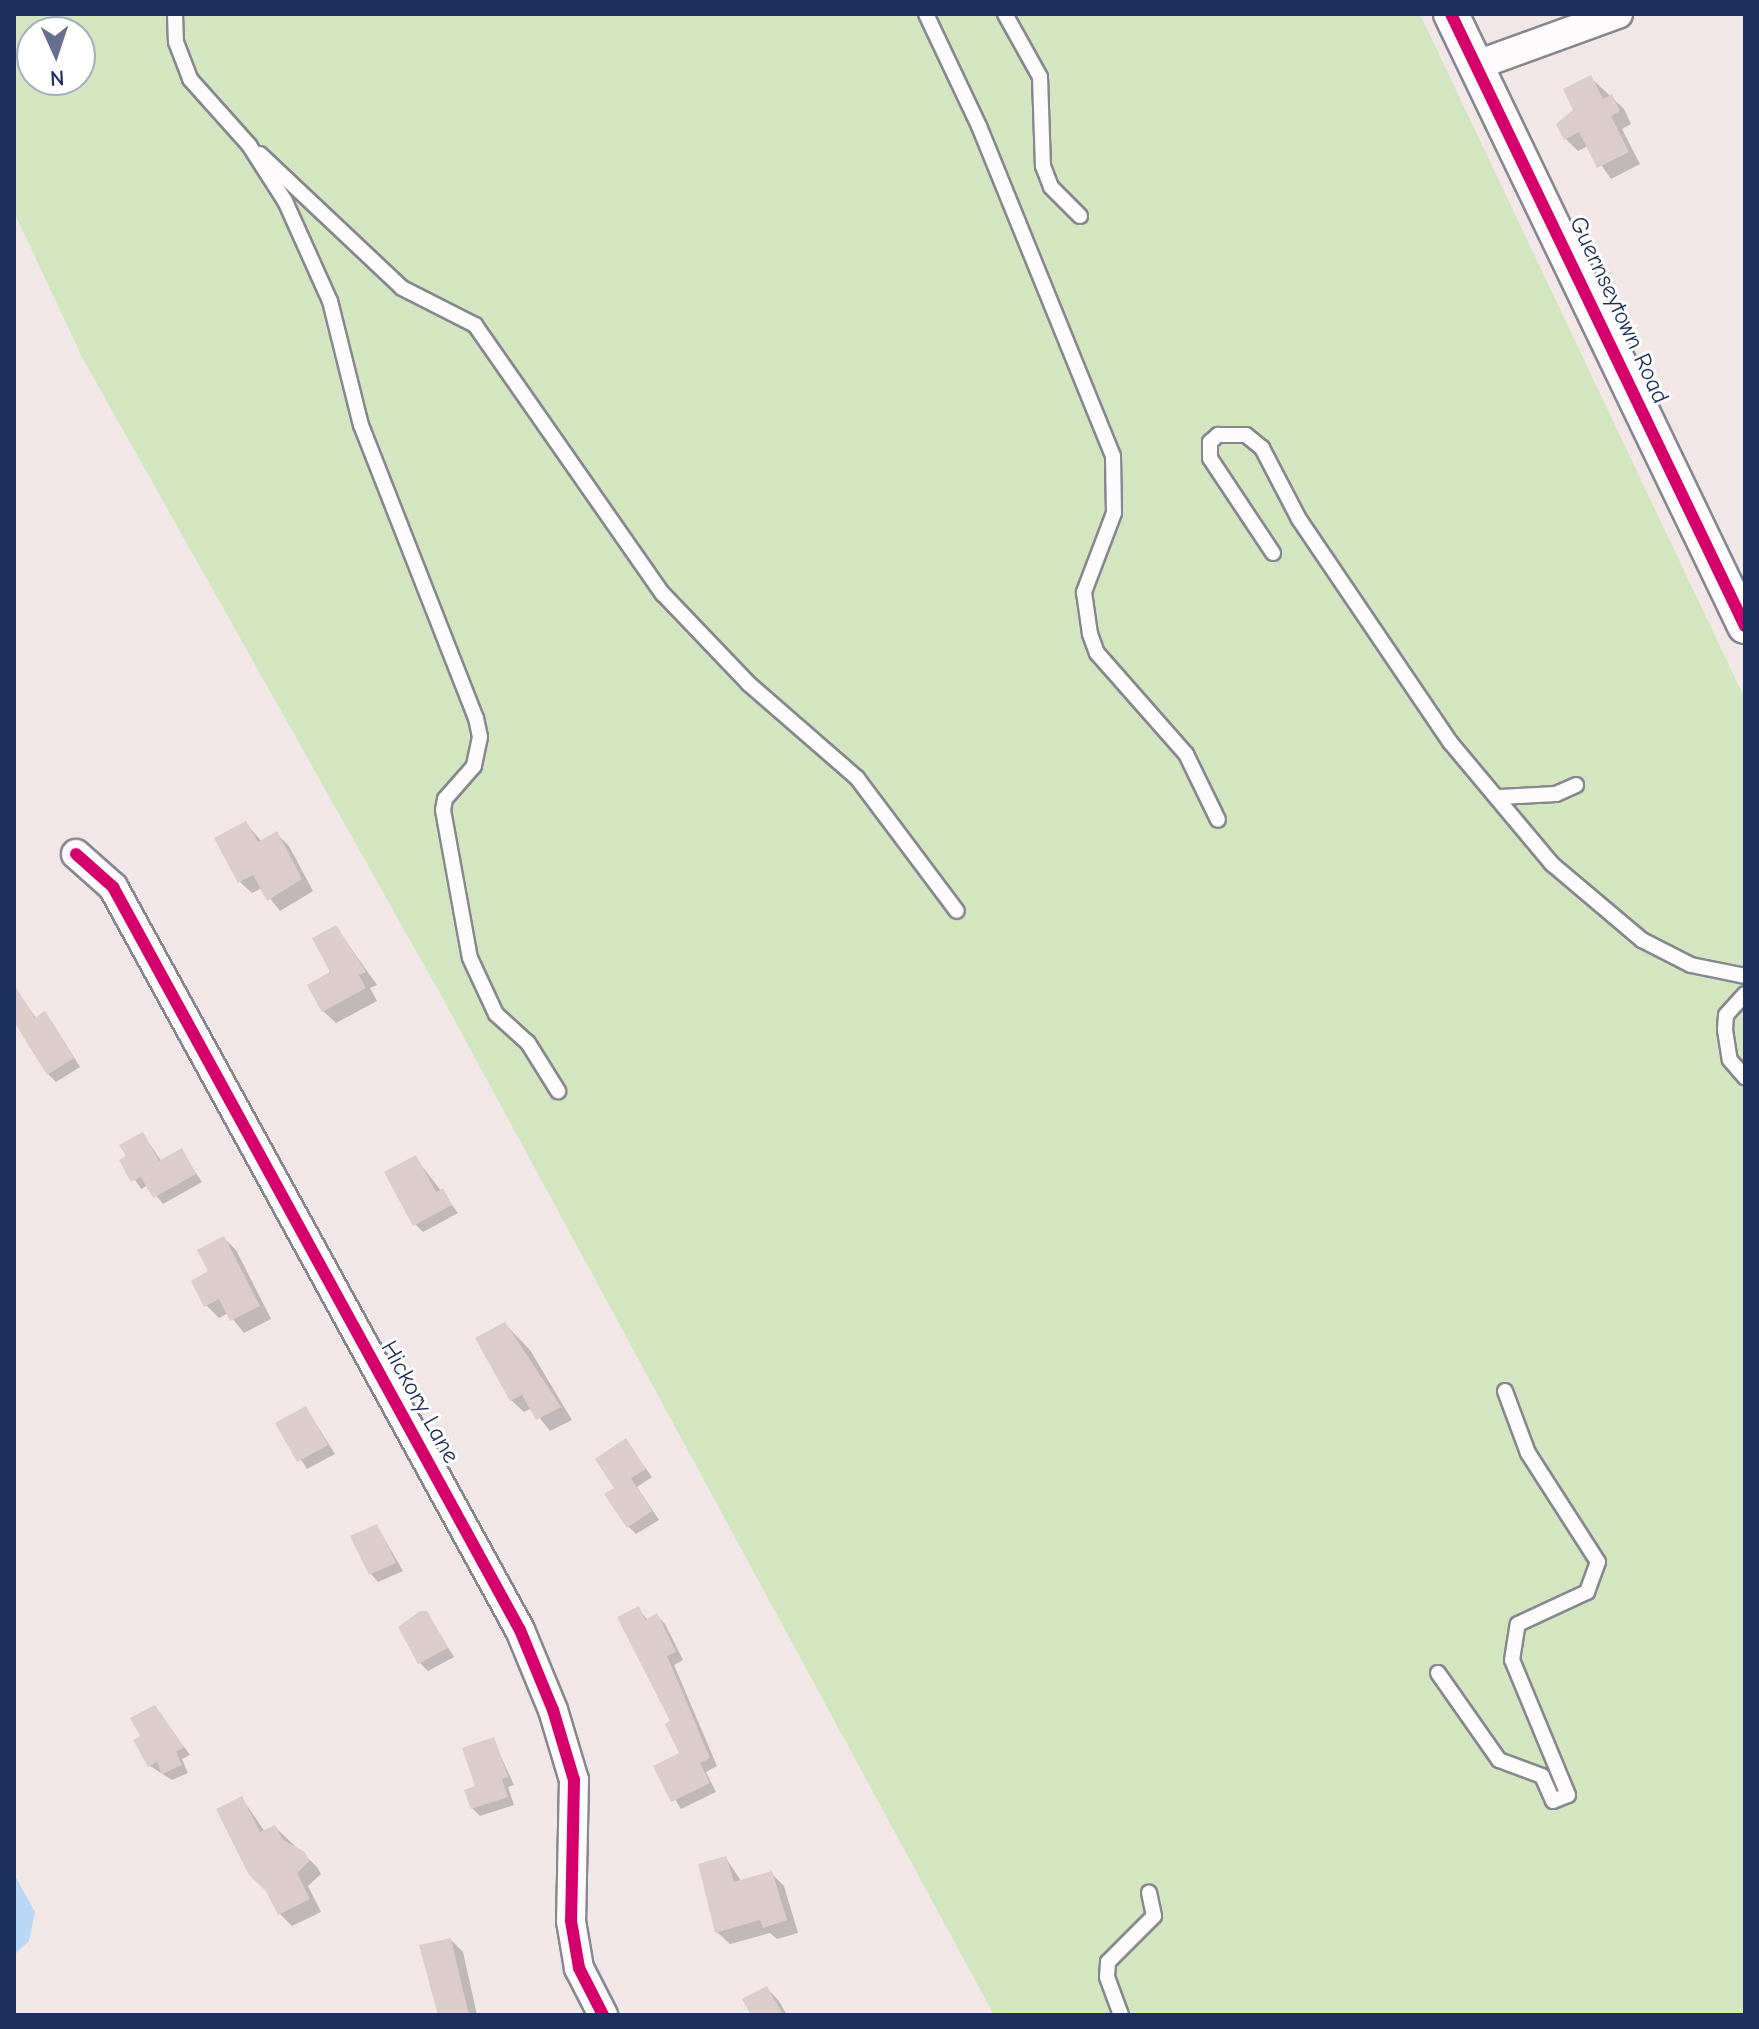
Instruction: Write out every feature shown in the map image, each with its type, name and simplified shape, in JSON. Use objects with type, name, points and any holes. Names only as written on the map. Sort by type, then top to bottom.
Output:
[{"type":"street","name":"Guernseytown Road","points":[[1451,14],[1745,626]]},
{"type":"street","points":[[1477,65],[1618,14]]},
{"type":"street","name":"Hickory Lane","points":[[76,854],[113,887],[520,1630],[553,1710],[574,1780],[571,1921],[579,1968],[603,2015]]},
{"type":"lane","points":[[175,14],[176,42],[190,79],[249,145],[402,288],[475,325],[663,594],[749,684],[857,778],[957,911]]},
{"type":"lane","points":[[926,14],[979,126],[1045,298],[1113,456],[1114,513],[1084,592],[1090,634],[1097,653],[1186,754],[1218,820]]},
{"type":"lane","points":[[1005,14],[1040,77],[1043,166],[1051,187],[1080,216]]},
{"type":"lane","points":[[249,145],[312,253],[330,301],[361,425],[476,718],[480,737],[474,766],[445,799],[443,810],[470,958],[496,1014],[528,1043],[558,1091]]},
{"type":"lane","points":[[1273,553],[1210,458],[1210,442],[1218,435],[1246,435],[1262,448],[1299,519],[1450,742],[1500,797],[1552,864],[1619,924],[1691,965],[1745,976]]},
{"type":"lane","points":[[1500,797],[1556,794],[1576,785]]},
{"type":"lane","points":[[1745,994],[1726,1015],[1725,1030],[1730,1060],[1745,1077]]},
{"type":"lane","points":[[1438,1673],[1499,1760],[1542,1776],[1553,1801],[1568,1795],[1512,1660],[1518,1624],[1587,1592],[1598,1562],[1528,1453],[1505,1391]]},
{"type":"lane","points":[[1121,2015],[1107,1977],[1108,1962],[1154,1916],[1149,1893]]},
{"type":"green space","points":[[14,14],[1420,14],[1745,699],[1745,2015],[994,2015],[443,999],[83,359],[14,212]]},
{"type":"water","points":[[14,1874],[35,1912],[29,1941],[14,1955]]},
{"type":"building","points":[[1591,75],[1603,99],[1612,94],[1620,111],[1611,116],[1629,152],[1597,168],[1579,132],[1564,140],[1556,124],[1573,110],[1563,89]]},
{"type":"building","points":[[246,821],[258,842],[277,831],[302,879],[267,901],[253,875],[238,883],[214,838]]},
{"type":"building","points":[[336,925],[366,972],[359,975],[366,988],[322,1012],[307,985],[330,972],[312,938]]},
{"type":"building","points":[[14,984],[35,1018],[45,1011],[74,1058],[47,1075],[14,1022]]},
{"type":"building","points":[[143,1132],[159,1161],[182,1148],[196,1174],[153,1198],[141,1177],[131,1182],[119,1160],[126,1156],[119,1145]]},
{"type":"building","points":[[416,1155],[436,1192],[443,1188],[452,1205],[413,1226],[384,1172]]},
{"type":"building","points":[[224,1236],[260,1306],[230,1321],[219,1299],[204,1307],[191,1281],[208,1271],[197,1250]]},
{"type":"building","points":[[505,1322],[561,1407],[536,1420],[522,1395],[510,1401],[475,1338]]},
{"type":"building","points":[[306,1406],[328,1445],[297,1462],[275,1423]]},
{"type":"building","points":[[626,1438],[646,1469],[631,1478],[652,1511],[627,1528],[604,1494],[614,1488],[595,1459]]},
{"type":"building","points":[[377,1524],[396,1563],[369,1575],[350,1536]]},
{"type":"building","points":[[639,1606],[645,1620],[657,1613],[676,1652],[667,1656],[710,1758],[700,1763],[710,1783],[671,1802],[653,1766],[679,1753],[665,1724],[670,1721],[617,1617]]},
{"type":"building","points":[[420,1611],[427,1611],[448,1648],[418,1664],[398,1627]]},
{"type":"building","points":[[155,1705],[184,1747],[176,1752],[182,1765],[162,1774],[157,1762],[148,1767],[133,1740],[140,1736],[130,1718]]},
{"type":"building","points":[[494,1737],[508,1777],[502,1779],[508,1797],[471,1809],[464,1790],[475,1786],[462,1748]]},
{"type":"building","points":[[242,1796],[260,1832],[275,1825],[283,1840],[305,1852],[309,1861],[297,1873],[310,1899],[278,1915],[266,1891],[249,1875],[216,1809]]},
{"type":"building","points":[[726,1856],[734,1882],[772,1871],[787,1920],[763,1928],[760,1920],[715,1933],[698,1864]]},
{"type":"building","points":[[451,1938],[469,2015],[438,2015],[419,1945]]},
{"type":"building","points":[[767,1986],[783,2015],[751,2015],[742,1999]]},
{"type":"cycle path","points":[[1451,14],[1745,626]]},
{"type":"cycle path","points":[[76,854],[113,887],[520,1630],[553,1710],[574,1780],[571,1921],[579,1968],[603,2015]]}]
